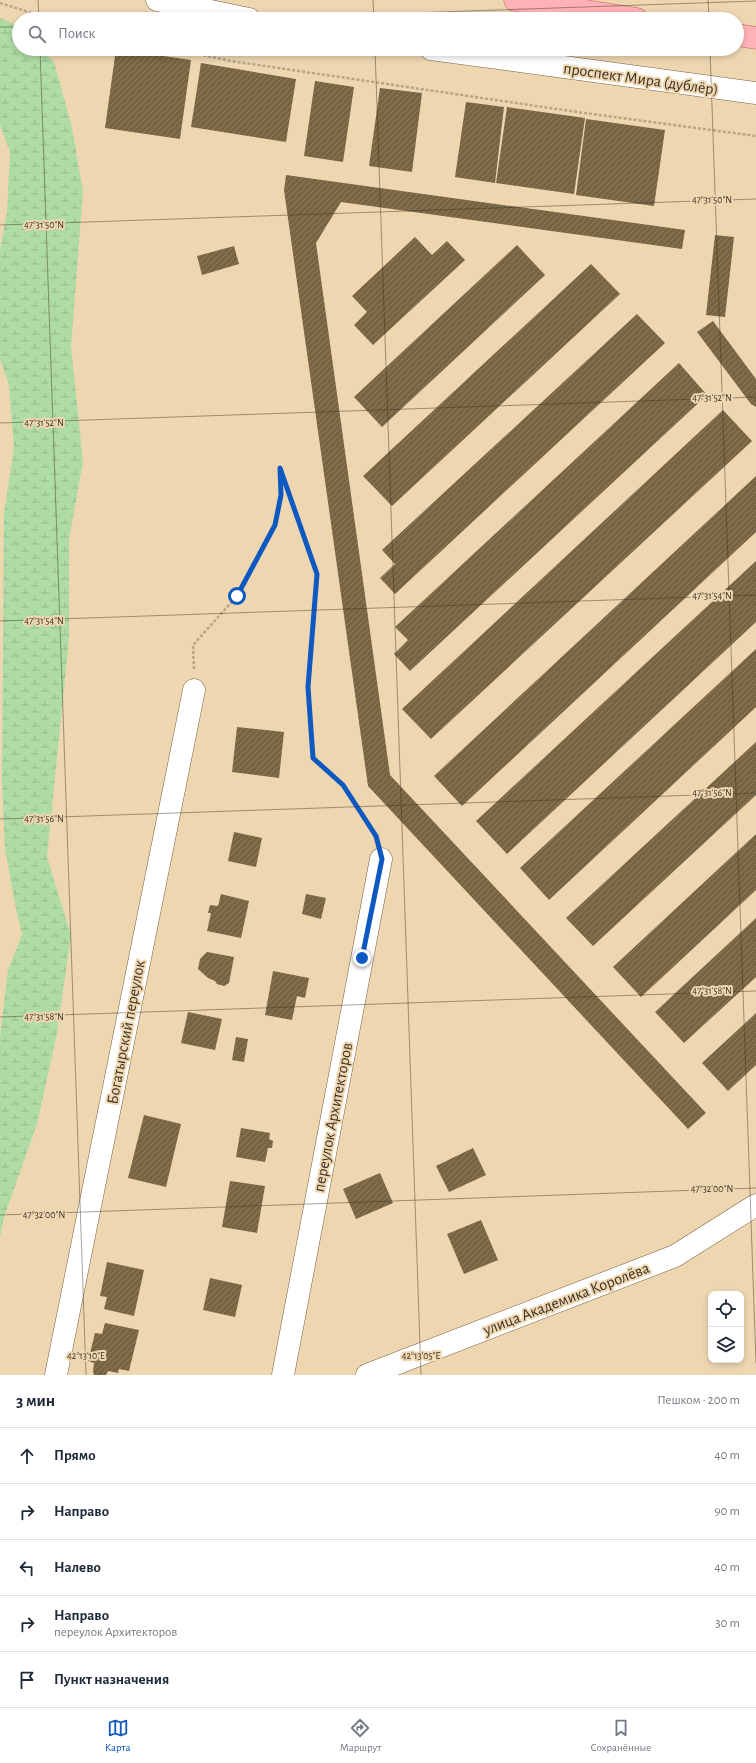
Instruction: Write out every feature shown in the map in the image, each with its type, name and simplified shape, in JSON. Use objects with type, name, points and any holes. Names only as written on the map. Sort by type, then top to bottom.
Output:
[{"type":"main road","points":[[515,0],[592,12]]},
{"type":"main road","points":[[744,36],[756,38]]},
{"type":"street","points":[[157,0],[215,12]]},
{"type":"street","name":"проспект Мира (дублёр)","points":[[482,56],[756,94]]},
{"type":"street","name":"Богатырский переулок","points":[[56,1375],[194,690]]},
{"type":"street","name":"переулок Архитекторов","points":[[282,1375],[382,859]]},
{"type":"street","name":"улица Академика Королёва","points":[[367,1375],[676,1256],[756,1205]]},
{"type":"path","points":[[0,3],[29,12]]},
{"type":"path","points":[[209,56],[239,62],[577,112],[756,136]]},
{"type":"path","points":[[194,690],[193,645],[237,596],[275,525],[281,495],[280,468],[317,574],[308,687],[313,758],[343,785],[376,836],[382,859]]},
{"type":"green space","points":[[0,18],[12,23],[12,56],[48,56],[54,62],[72,128],[83,192],[71,346],[83,462],[69,539],[69,639],[47,857],[71,935],[57,1033],[37,1124],[4,1217],[0,1238],[0,1037],[8,970],[22,935],[5,848],[2,782],[4,513],[14,447],[9,385],[0,359],[0,250],[7,212],[10,152],[0,125]]},
{"type":"building","points":[[115,56],[164,56],[191,60],[180,139],[105,128]]},
{"type":"building","points":[[201,63],[296,79],[286,142],[191,127]]},
{"type":"building","points":[[315,81],[354,87],[343,162],[304,156]]},
{"type":"building","points":[[380,88],[422,93],[412,172],[369,166]]},
{"type":"building","points":[[466,102],[504,107],[495,183],[455,177]]},
{"type":"building","points":[[507,107],[585,118],[574,194],[496,183]]},
{"type":"building","points":[[586,119],[665,130],[654,206],[576,195]]},
{"type":"building","points":[[286,175],[685,230],[682,249],[341,202],[316,243],[390,775],[706,1113],[688,1129],[368,786],[284,190]]},
{"type":"building","points":[[715,235],[734,237],[725,317],[706,315]]},
{"type":"building","points":[[415,237],[432,255],[447,241],[465,260],[373,345],[354,325],[367,312],[352,296]]},
{"type":"building","points":[[517,245],[545,275],[382,427],[354,397]]},
{"type":"building","points":[[234,246],[239,264],[202,275],[197,256]]},
{"type":"building","points":[[591,264],[620,294],[392,506],[363,476]]},
{"type":"building","points":[[637,314],[665,343],[395,594],[380,578],[395,564],[382,550]]},
{"type":"building","points":[[713,321],[756,379],[756,407],[751,404],[697,332]]},
{"type":"building","points":[[679,363],[707,395],[410,671],[394,654],[408,640],[395,627]]},
{"type":"building","points":[[723,410],[752,441],[431,739],[402,709]]},
{"type":"building","points":[[756,476],[756,532],[462,806],[434,776]]},
{"type":"building","points":[[756,561],[756,622],[507,854],[476,821]]},
{"type":"building","points":[[756,649],[756,707],[549,900],[520,868]]},
{"type":"building","points":[[237,727],[284,732],[279,778],[232,772]]},
{"type":"building","points":[[756,742],[756,795],[593,946],[566,918]]},
{"type":"building","points":[[234,832],[262,838],[256,867],[228,861]]},
{"type":"building","points":[[756,834],[756,890],[641,997],[613,967]]},
{"type":"building","points":[[221,894],[249,901],[241,938],[207,931],[211,913],[208,913],[210,905],[218,906]]},
{"type":"building","points":[[306,894],[326,898],[321,919],[302,914]]},
{"type":"building","points":[[756,918],[756,977],[684,1043],[655,1012]]},
{"type":"building","points":[[207,952],[234,957],[229,983],[224,986],[217,984],[198,969],[200,959]]},
{"type":"building","points":[[273,971],[309,978],[305,998],[297,996],[292,1020],[265,1015]]},
{"type":"building","points":[[188,1012],[222,1019],[215,1050],[181,1043]]},
{"type":"building","points":[[756,1013],[756,1065],[728,1091],[702,1063]]},
{"type":"building","points":[[236,1037],[248,1039],[244,1062],[232,1060]]},
{"type":"building","points":[[144,1115],[181,1124],[166,1187],[128,1178]]},
{"type":"building","points":[[241,1128],[270,1133],[269,1139],[273,1141],[272,1148],[268,1148],[265,1162],[236,1157]]},
{"type":"building","points":[[473,1148],[486,1175],[449,1192],[436,1166]]},
{"type":"building","points":[[380,1173],[393,1203],[356,1219],[343,1189]]},
{"type":"building","points":[[230,1181],[265,1186],[257,1233],[222,1227]]},
{"type":"building","points":[[481,1220],[498,1260],[464,1274],[447,1234]]},
{"type":"building","points":[[107,1262],[144,1270],[134,1316],[104,1309],[107,1297],[100,1296]]},
{"type":"building","points":[[210,1278],[242,1285],[235,1317],[203,1310]]},
{"type":"building","points":[[105,1323],[139,1330],[129,1371],[119,1369],[118,1373],[108,1371],[106,1375],[94,1375],[94,1363],[88,1361],[95,1333],[102,1334]]},
{"type":"route","points":[[237,596],[275,525],[281,495],[280,468],[317,574],[308,687],[313,758],[343,785],[376,836],[382,859],[362,958]]}]
